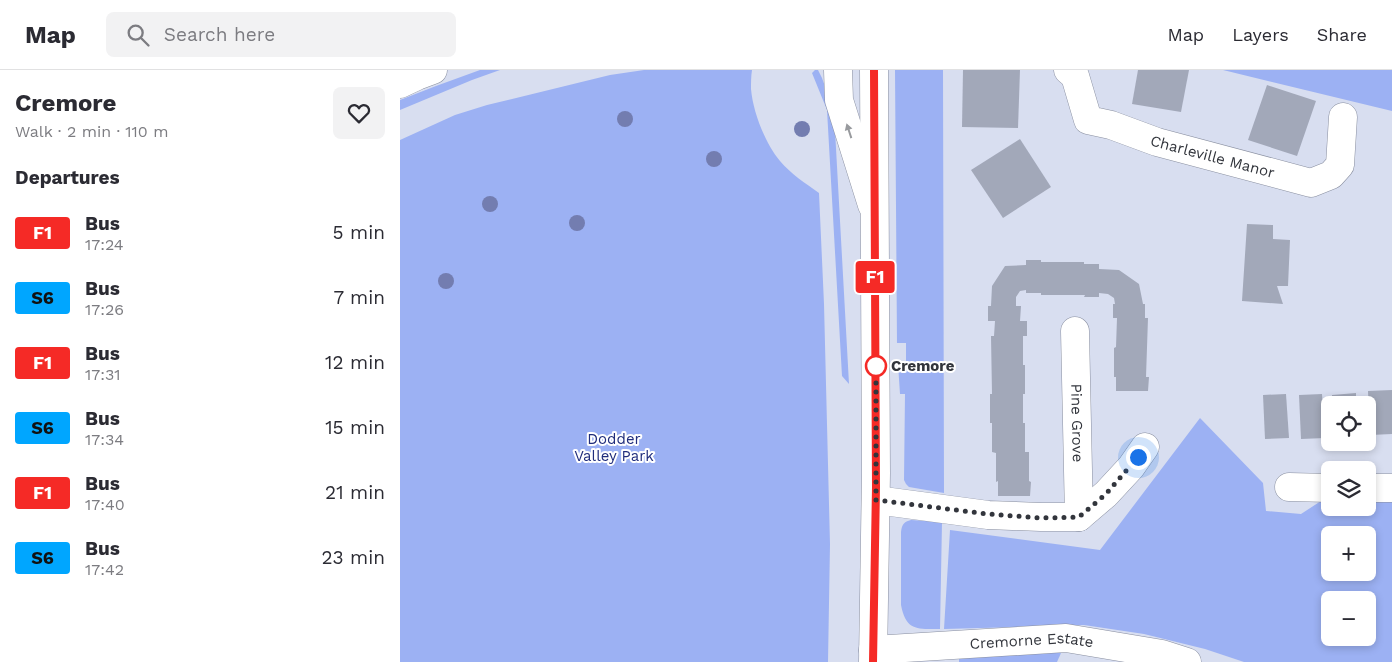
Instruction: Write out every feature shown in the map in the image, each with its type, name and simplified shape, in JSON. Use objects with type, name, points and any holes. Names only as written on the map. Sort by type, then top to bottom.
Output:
[{"type":"street","points":[[400,84],[433,70]]},
{"type":"street","points":[[838,70],[839,100],[874,211]]},
{"type":"street","points":[[873,656],[876,500],[874,70]]},
{"type":"street","name":"Charleville Manor","points":[[1068,70],[1075,76],[1088,120],[1111,125],[1157,142],[1311,183],[1331,175],[1340,165],[1343,117]]},
{"type":"street","name":"Pine Grove","points":[[1075,331],[1079,517]]},
{"type":"street","points":[[876,500],[988,514],[1041,518],[1079,517],[1106,494],[1131,467],[1145,447]]},
{"type":"street","points":[[1290,488],[1321,488]]},
{"type":"street","points":[[1376,488],[1392,488]]},
{"type":"street","name":"Cremorne Estate","points":[[873,656],[1066,638],[1162,654],[1187,662]]},
{"type":"green space","points":[[480,70],[500,70],[400,110],[400,100]]},
{"type":"green space","name":"Dodder Valley Park","points":[[644,70],[752,70],[751,89],[754,107],[769,145],[789,170],[819,193],[824,304],[830,544],[828,662],[400,662],[400,140],[455,115],[487,105],[610,75]]},
{"type":"green space","points":[[818,70],[822,78],[834,112],[849,384],[842,376],[827,110],[812,73]]},
{"type":"green space","points":[[895,70],[943,70],[944,493],[909,487],[904,480],[905,394],[900,394],[898,364],[906,364],[906,343],[897,343]]},
{"type":"green space","points":[[1223,70],[1392,70],[1392,111]]},
{"type":"green space","points":[[1200,418],[1263,483],[1266,511],[1301,514],[1321,501],[1321,516],[1376,516],[1376,500],[1392,499],[1392,662],[1244,662],[1205,649],[1144,634],[1084,625],[944,629],[950,530],[1100,550]]},
{"type":"green space","points":[[911,520],[942,522],[940,629],[914,627],[909,624],[903,613],[901,605],[901,532],[904,524]]},
{"type":"green space","points":[[1042,652],[1061,653],[1057,662],[959,662],[959,657]]},
{"type":"building","points":[[963,70],[1020,70],[1018,128],[962,127]]},
{"type":"building","points":[[1138,70],[1189,70],[1181,112],[1132,104]]},
{"type":"building","points":[[1267,85],[1316,101],[1297,156],[1248,140]]},
{"type":"building","points":[[1020,139],[1051,187],[1003,218],[971,170]]},
{"type":"building","points":[[1247,224],[1273,225],[1273,239],[1290,240],[1288,286],[1277,286],[1283,304],[1242,301]]},
{"type":"building","points":[[1026,260],[1099,264],[1099,269],[1119,270],[1139,284],[1143,304],[1145,304],[1145,318],[1148,318],[1146,377],[1149,377],[1148,391],[1116,391],[1114,348],[1116,347],[1117,318],[1113,318],[1114,298],[1108,294],[1099,293],[1099,297],[1084,297],[1085,295],[1041,295],[1041,293],[1026,293],[1026,290],[1020,291],[1016,297],[1016,306],[1021,306],[1020,321],[1027,321],[1027,336],[1023,336],[1025,394],[1023,394],[1023,423],[1025,423],[1025,452],[1029,452],[1030,496],[998,496],[996,453],[992,452],[992,423],[990,423],[990,394],[992,394],[991,336],[994,336],[995,321],[988,321],[988,306],[991,306],[992,286],[1005,266],[1026,265]]},
{"type":"building","points":[[1392,390],[1392,434],[1376,435],[1376,396],[1368,396],[1368,391]]},
{"type":"building","points":[[1356,393],[1356,396],[1332,395]]},
{"type":"building","points":[[1286,394],[1289,438],[1265,439],[1263,395]]},
{"type":"building","points":[[1322,394],[1321,438],[1301,439],[1299,395]]},
{"type":"bus line","name":"F1","points":[[873,662],[876,487],[874,70]]},
{"type":"place","name":"Cremore","points":[[876,366]]},
{"type":"route","points":[[876,366],[876,361],[876,500],[988,514],[1041,518],[1079,517],[1106,494],[1138,457]]}]
